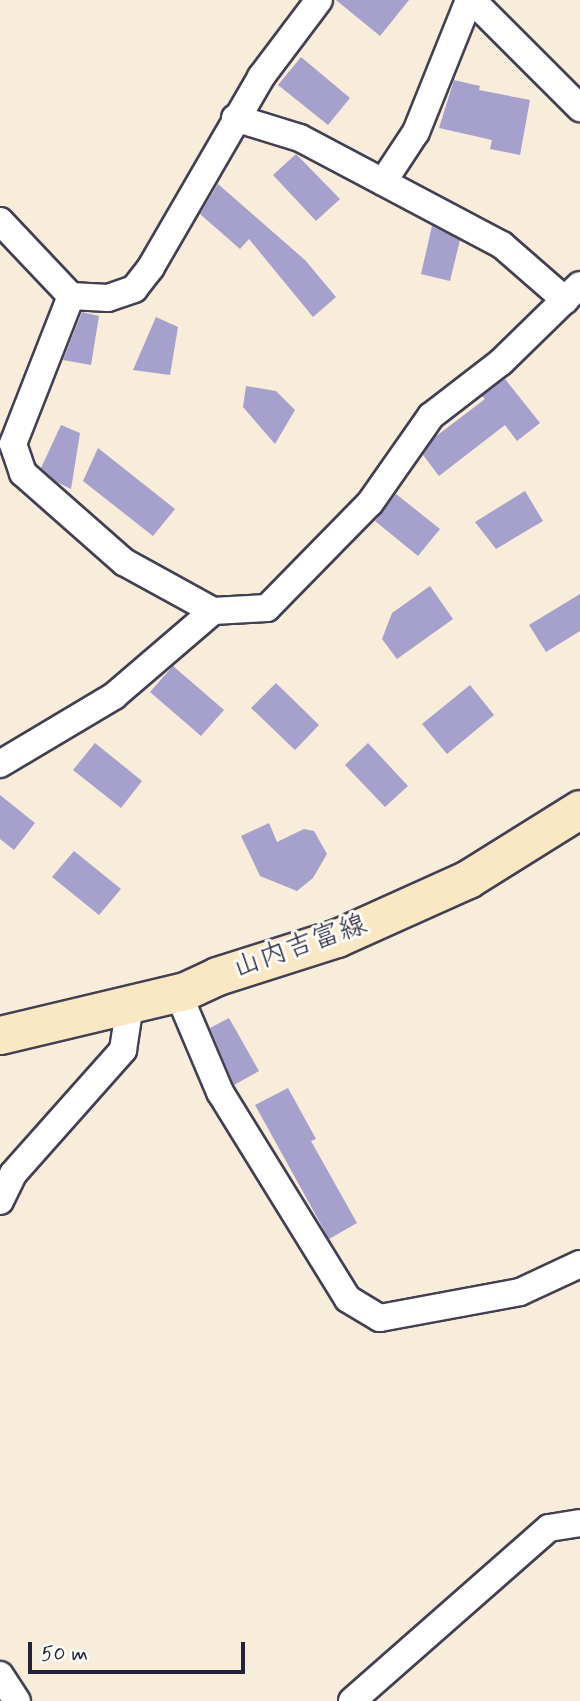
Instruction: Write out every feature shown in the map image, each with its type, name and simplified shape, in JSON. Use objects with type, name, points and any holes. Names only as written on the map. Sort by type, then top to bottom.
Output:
[{"type":"main road","name":"山内吉富線","points":[[0,1035],[178,993],[217,976],[338,938],[468,879],[580,809]]},
{"type":"street","points":[[0,220],[71,296],[108,298],[134,289],[151,267],[261,77],[319,0]]},
{"type":"street","points":[[383,182],[416,132],[470,0],[580,108]]},
{"type":"street","points":[[71,296],[13,444],[23,473],[124,562],[213,611],[267,608],[370,503],[431,416],[501,362],[572,292],[502,245],[300,138],[235,118]]},
{"type":"street","points":[[0,764],[114,696],[213,611]]},
{"type":"street","points":[[178,993],[220,1092],[348,1299],[380,1318],[520,1292],[580,1264]]},
{"type":"street","points":[[0,1201],[13,1174],[123,1050],[130,1004]]},
{"type":"street","points":[[352,1701],[549,1528],[580,1523]]},
{"type":"street","points":[[0,1675],[17,1701]]},
{"type":"building","points":[[336,0],[409,0],[380,36]]},
{"type":"building","points":[[301,57],[350,98],[328,125],[278,85]]},
{"type":"building","points":[[454,80],[480,86],[479,90],[530,100],[520,155],[490,149],[492,140],[439,128]]},
{"type":"building","points":[[296,154],[340,199],[316,221],[273,175]]},
{"type":"building","points":[[218,184],[305,260],[336,297],[313,317],[249,239],[240,249],[200,214]]},
{"type":"building","points":[[432,226],[460,240],[450,281],[421,274]]},
{"type":"building","points":[[82,312],[99,316],[91,365],[63,360]]},
{"type":"building","points":[[156,317],[178,327],[170,375],[133,370]]},
{"type":"building","points":[[505,379],[540,423],[517,441],[505,425],[439,476],[423,455],[435,437],[485,399],[482,396]]},
{"type":"building","points":[[246,386],[276,391],[295,410],[275,444],[243,407]]},
{"type":"building","points":[[61,425],[80,433],[71,489],[57,482],[41,468]]},
{"type":"building","points":[[98,448],[175,509],[153,536],[83,481]]},
{"type":"building","points":[[525,491],[543,521],[496,549],[475,522]]},
{"type":"building","points":[[396,494],[440,529],[418,556],[375,521]]},
{"type":"building","points":[[430,586],[453,619],[397,659],[382,639],[392,613]]},
{"type":"building","points":[[580,594],[580,631],[546,652],[529,625]]},
{"type":"building","points":[[173,666],[224,710],[201,736],[150,692]]},
{"type":"building","points":[[276,683],[319,725],[295,750],[251,708]]},
{"type":"building","points":[[470,685],[494,715],[447,754],[422,724]]},
{"type":"building","points":[[95,743],[142,781],[121,808],[73,770]]},
{"type":"building","points":[[368,743],[408,786],[385,807],[345,765]]},
{"type":"building","points":[[0,795],[35,823],[14,850],[0,839]]},
{"type":"building","points":[[269,823],[277,842],[304,829],[314,831],[327,854],[313,878],[297,891],[260,876],[241,836]]},
{"type":"building","points":[[74,851],[121,889],[99,915],[52,877]]},
{"type":"building","points":[[229,1018],[259,1071],[234,1085],[210,1028]]},
{"type":"building","points":[[288,1088],[316,1139],[311,1141],[357,1223],[329,1239],[255,1105]]}]
